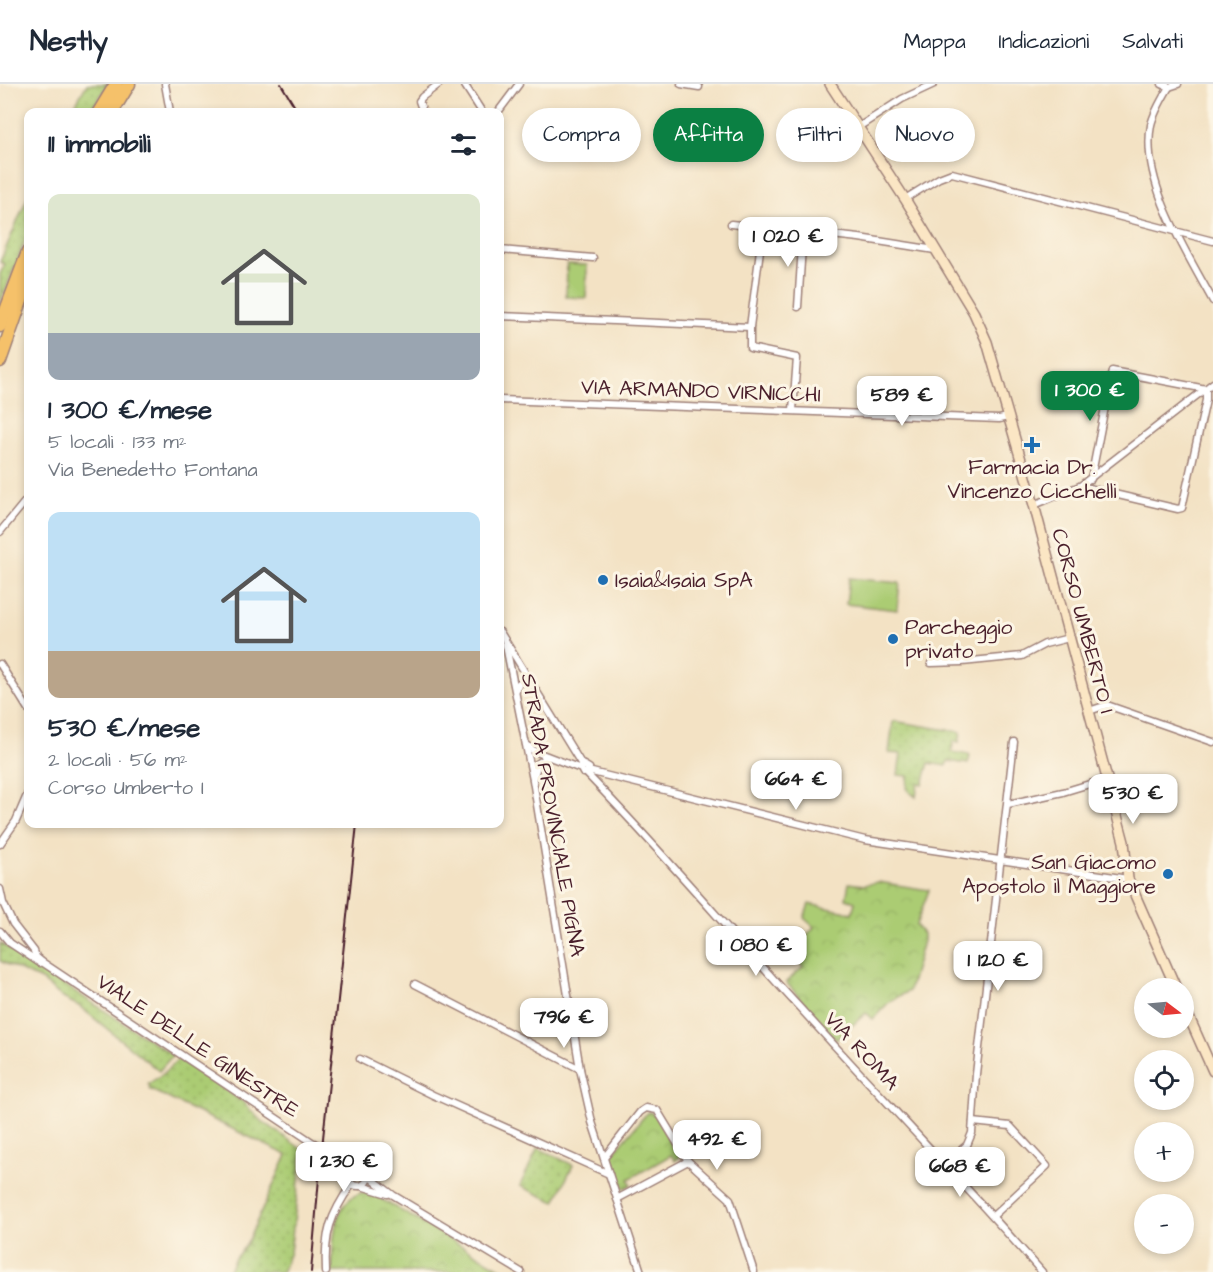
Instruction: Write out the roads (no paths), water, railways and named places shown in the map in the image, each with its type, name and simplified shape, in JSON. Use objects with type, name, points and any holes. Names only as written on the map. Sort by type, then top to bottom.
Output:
[{"type":"highway","points":[[101,108],[116,84]]},
{"type":"highway","points":[[114,108],[129,84]]},
{"type":"highway","points":[[0,326],[24,263]]},
{"type":"highway","points":[[0,361],[24,292]]},
{"type":"main road","name":"CORSO UMBERTO I","points":[[830,84],[845,108]]},
{"type":"main road","name":"CORSO UMBERTO I","points":[[863,137],[905,199],[975,313],[987,342],[1034,505],[1124,842],[1128,879],[1172,978]]},
{"type":"main road","points":[[1194,1028],[1213,1071]]},
{"type":"street","points":[[165,84],[169,108]]},
{"type":"street","points":[[422,108],[419,101],[439,84]]},
{"type":"street","points":[[464,84],[479,108]]},
{"type":"street","points":[[501,108],[519,84]]},
{"type":"street","points":[[681,84],[699,87]]},
{"type":"street","points":[[863,124],[902,99],[934,84]]},
{"type":"street","points":[[1178,84],[1165,86],[1151,123],[1150,138],[1157,184],[1176,232],[1213,301]]},
{"type":"street","points":[[905,199],[939,178],[952,173],[1213,241]]},
{"type":"street","points":[[731,224],[803,231],[936,250]]},
{"type":"street","points":[[763,227],[750,327],[750,348],[797,358],[794,410]]},
{"type":"street","points":[[798,307],[803,231]]},
{"type":"street","points":[[504,250],[593,258]]},
{"type":"street","points":[[504,316],[750,327]]},
{"type":"street","points":[[1091,478],[1112,371],[1206,389]]},
{"type":"street","points":[[1034,505],[1080,486],[1213,383]]},
{"type":"street","points":[[1080,486],[1178,509],[1182,508],[1206,400],[1206,389]]},
{"type":"street","name":"VIA ARMANDO VIRNICCHI","points":[[504,400],[1008,417]]},
{"type":"street","points":[[0,532],[24,503]]},
{"type":"street","points":[[931,663],[1023,656],[1045,644],[1069,638]]},
{"type":"street","name":"VIA ROMA","points":[[505,641],[584,770],[633,821],[800,1008],[1042,1272]]},
{"type":"street","name":"STRADA PROVINCIALE PIGNA","points":[[505,641],[533,780],[580,1069],[592,1122],[641,1272]]},
{"type":"street","points":[[0,664],[24,703]]},
{"type":"street","points":[[515,692],[519,683],[525,681],[533,684]]},
{"type":"street","points":[[1089,711],[1107,705],[1213,742]]},
{"type":"street","points":[[945,1164],[970,1140],[973,1122],[976,1074],[1014,742]]},
{"type":"street","name":"VIA ROMA","points":[[526,744],[534,751],[584,770]]},
{"type":"street","points":[[533,780],[538,763],[548,757]]},
{"type":"street","points":[[584,770],[865,840],[1128,879]]},
{"type":"street","points":[[1008,804],[1063,792],[1107,778]]},
{"type":"street","points":[[0,844],[16,821],[24,802]]},
{"type":"street","name":"VIALE DELLE GINESTRE","points":[[0,890],[8,914],[20,935],[34,951],[36,957],[49,967],[329,1152],[364,1168],[367,1175],[393,1195],[521,1272]]},
{"type":"street","name":"VIALE DELLE GINESTRE","points":[[0,931],[10,943],[37,962],[49,967]]},
{"type":"street","points":[[415,984],[580,1069]]},
{"type":"street","points":[[360,1059],[433,1095],[609,1174]]},
{"type":"street","points":[[604,1158],[640,1112],[650,1108],[659,1113],[688,1161],[730,1199],[754,1272]]},
{"type":"street","points":[[973,1122],[1010,1126],[1047,1166],[993,1216]]},
{"type":"street","name":"VIALE DELLE GINESTRE","points":[[329,1152],[348,1175],[352,1184],[393,1195]]},
{"type":"street","points":[[617,1199],[688,1161]]},
{"type":"street","points":[[348,1175],[352,1168],[359,1166]]},
{"type":"street","points":[[360,1185],[365,1182],[367,1175]]},
{"type":"street","points":[[326,1272],[328,1231],[336,1207],[352,1184]]},
{"type":"railway","points":[[281,84],[296,108]]},
{"type":"railway","points":[[311,1272],[320,1166],[357,828]]},
{"type":"place","name":"Farmacia Dr. Vincenzo Cicchelli","points":[[1032,445]]},
{"type":"place","name":"Isaia&Isaia SpA","points":[[603,580]]},
{"type":"place","name":"Parcheggio privato","points":[[893,639]]},
{"type":"place","name":"San Giacomo Apostolo il Maggiore","points":[[1168,874]]}]
